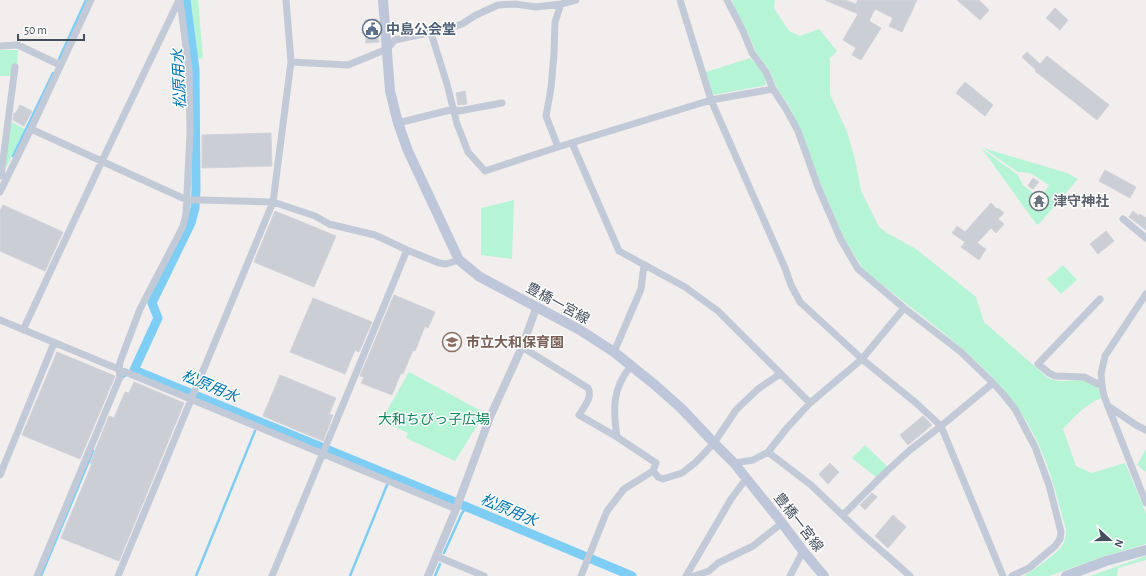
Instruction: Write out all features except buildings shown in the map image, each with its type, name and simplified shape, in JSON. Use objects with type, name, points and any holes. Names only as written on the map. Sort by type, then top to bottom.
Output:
[{"type":"main road","name":"豊橋一宮線","points":[[383,0],[390,91],[398,122],[408,151],[459,260],[480,277],[580,330],[614,352],[655,384],[682,409],[734,463],[824,576]]},
{"type":"main road","points":[[1066,576],[1106,561],[1146,550]]},
{"type":"street","points":[[0,192],[32,129],[91,0]]},
{"type":"street","points":[[23,330],[102,161],[180,0]]},
{"type":"street","points":[[37,576],[120,377],[120,362],[140,309],[183,226],[186,214],[190,133],[189,71],[180,0]]},
{"type":"street","points":[[118,576],[273,202],[291,62],[286,0]]},
{"type":"street","points":[[291,62],[348,65],[386,49],[395,40],[451,28],[462,24],[476,15],[498,5],[516,2],[536,7],[561,4],[576,0]]},
{"type":"street","points":[[680,0],[711,100],[785,268],[791,285],[800,302],[862,359],[916,402],[941,426],[1003,576]]},
{"type":"street","points":[[727,0],[752,52],[766,72],[773,89],[798,131],[818,187],[841,240],[858,269],[904,308],[961,352],[993,382],[1015,409],[1035,446],[1049,485],[1061,532],[1060,539],[1055,546],[1029,568],[1012,576]]},
{"type":"street","points":[[558,147],[546,116],[554,61],[555,22],[561,4]]},
{"type":"street","points":[[432,33],[457,124],[468,152],[484,171],[711,100],[773,89]]},
{"type":"street","points":[[0,46],[20,46],[60,65]]},
{"type":"street","points":[[9,174],[1,176],[15,67]]},
{"type":"street","points":[[398,122],[454,109],[459,111],[502,103]]},
{"type":"street","points":[[32,129],[187,200],[273,202],[315,216],[329,224],[375,235],[439,264],[446,264],[459,260]]},
{"type":"street","points":[[572,143],[619,251],[685,287],[718,312],[810,403]]},
{"type":"street","points":[[1123,220],[1146,238]]},
{"type":"street","points":[[272,576],[407,250]]},
{"type":"street","points":[[614,352],[641,289],[644,265]]},
{"type":"street","points":[[1146,294],[1105,356],[1101,374],[1102,386],[1108,406],[1146,503]]},
{"type":"street","points":[[1100,300],[1038,364],[1055,376],[1084,377],[1102,386]]},
{"type":"street","points":[[428,576],[456,509],[490,417],[522,347],[537,306]]},
{"type":"street","points":[[734,463],[753,460],[768,452],[810,403],[862,359],[904,308]]},
{"type":"street","points":[[0,320],[456,509]]},
{"type":"street","points":[[0,475],[54,343]]},
{"type":"street","points":[[522,347],[588,388],[590,396],[579,414],[656,463],[653,470],[624,490],[607,511],[581,576]]},
{"type":"street","points":[[617,437],[614,416],[615,401],[619,386],[625,373],[631,366]]},
{"type":"street","points":[[653,470],[658,477],[663,479],[682,473],[696,462],[714,443],[736,410],[758,389],[780,374]]},
{"type":"street","points":[[843,515],[910,450],[993,382]]},
{"type":"street","points":[[1108,406],[1146,430]]},
{"type":"street","points":[[768,452],[811,484],[910,576]]},
{"type":"street","points":[[686,576],[732,499],[746,479]]},
{"type":"street","points":[[694,576],[709,571],[718,563],[753,546],[782,523]]},
{"type":"street","points":[[790,576],[803,551]]},
{"type":"street","points":[[436,556],[484,576]]},
{"type":"green space","points":[[190,0],[198,0],[203,58],[198,59]]},
{"type":"green space","points":[[732,0],[775,0],[774,8],[789,31],[800,36],[819,29],[837,51],[830,58],[830,94],[847,132],[855,159],[861,191],[879,227],[916,249],[976,297],[984,322],[1048,378],[1058,381],[1085,381],[1099,389],[1101,398],[1085,407],[1063,429],[1076,466],[1092,473],[1125,463],[1146,513],[1146,544],[1105,556],[1049,576],[1024,576],[1044,562],[1062,546],[1066,534],[1054,486],[1038,443],[1017,407],[992,376],[962,348],[863,269],[845,240],[790,107],[778,90],[769,70],[756,52]]},
{"type":"green space","points":[[0,50],[18,50],[17,66],[13,76],[0,76]]},
{"type":"green space","points":[[750,58],[764,72],[766,85],[713,95],[706,72]]},
{"type":"green space","points":[[11,122],[25,129],[7,166],[4,168]]},
{"type":"green space","name":"津守神社","points":[[983,148],[1067,173],[1078,179],[1037,225],[982,149],[1017,174],[1023,185],[1040,198],[1049,185],[1030,173],[1018,172]]},
{"type":"green space","points":[[514,200],[512,259],[481,255],[481,208]]},
{"type":"green space","points":[[1063,265],[1077,280],[1061,294],[1047,279]]},
{"type":"green space","name":"大和ちびっ子広場","points":[[409,372],[485,413],[455,461],[406,438],[408,433],[381,421]]},
{"type":"green space","points":[[865,445],[888,467],[877,478],[852,458]]},
{"type":"green space","points":[[1146,449],[1146,472],[1137,465]]},
{"type":"green space","points":[[1146,556],[1146,560],[1118,568],[1117,576],[1090,576]]},
{"type":"waterway","points":[[59,59],[86,0]]},
{"type":"waterway","name":"松原用水","points":[[186,0],[195,69],[195,208],[191,223],[152,303],[158,318],[134,370],[632,576]]},
{"type":"waterway","points":[[13,156],[53,73]]},
{"type":"waterway","points":[[122,379],[134,370]]},
{"type":"waterway","points":[[196,576],[255,431]]},
{"type":"waterway","name":"松原用水","points":[[41,576],[93,451]]},
{"type":"waterway","points":[[350,576],[387,485]]},
{"type":"waterway","points":[[444,553],[462,513],[467,507]]},
{"type":"waterway","points":[[435,576],[440,564]]},
{"type":"place","name":"中島公会堂","points":[[372,29]]},
{"type":"place","name":"津守神社","points":[[1039,201]]},
{"type":"place","name":"市立大和保育園","points":[[452,342]]}]
